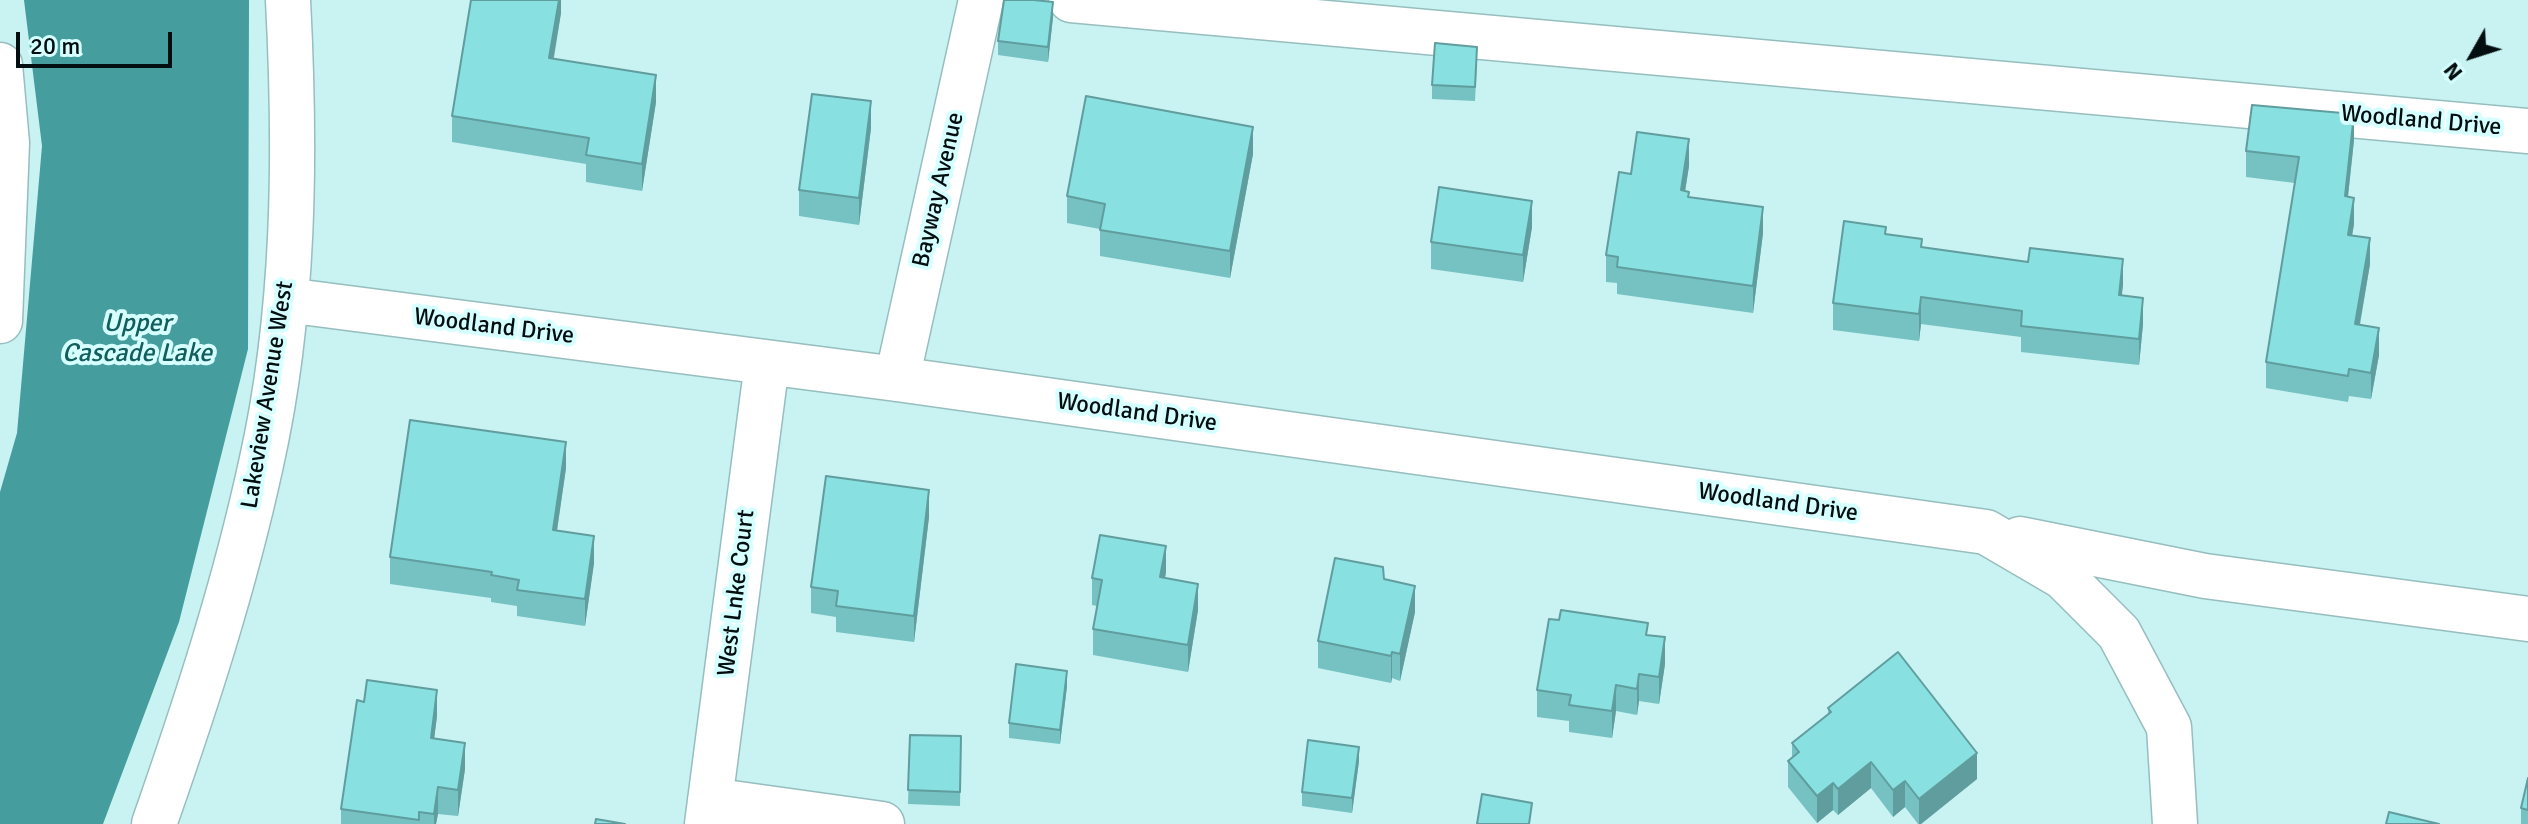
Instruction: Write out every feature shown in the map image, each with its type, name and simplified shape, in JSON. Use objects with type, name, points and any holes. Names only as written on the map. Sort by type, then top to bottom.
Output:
[{"type":"street","name":"Lakeview Avenue West","points":[[154,824],[219,634],[262,461],[286,300],[292,178],[288,0]]},
{"type":"street","name":"Bayway Avenue","points":[[897,379],[981,0]]},
{"type":"street","name":"Woodland Drive","points":[[1071,0],[2528,131]]},
{"type":"street","points":[[0,65],[7,143],[0,321]]},
{"type":"street","name":"Woodland Drive","points":[[286,300],[897,379],[1986,532],[2205,576],[2528,619]]},
{"type":"street","name":"West Lnke Court","points":[[709,812],[767,363]]},
{"type":"street","name":"Woodland Drive","points":[[1986,532],[2063,577],[2119,633],[2169,727],[2175,824]]},
{"type":"street","points":[[709,812],[882,824]]},
{"type":"water","name":"Upper Cascade Lake","points":[[24,0],[249,0],[248,349],[179,622],[103,824],[0,824],[0,492],[17,433],[42,146]]},
{"type":"building","points":[[471,0],[559,0],[549,58],[656,75],[642,164],[586,155],[589,138],[452,116]]},
{"type":"building","points":[[1004,0],[1053,2],[1048,47],[998,41]]},
{"type":"building","points":[[1435,43],[1477,47],[1475,87],[1432,85]]},
{"type":"building","points":[[812,94],[871,101],[859,198],[799,190]]},
{"type":"building","points":[[1086,96],[1253,127],[1230,251],[1100,230],[1105,204],[1067,196]]},
{"type":"building","points":[[2252,105],[2354,114],[2345,196],[2354,198],[2348,235],[2370,238],[2355,324],[2379,328],[2371,373],[2349,369],[2348,376],[2266,362],[2299,157],[2246,151]]},
{"type":"building","points":[[1637,132],[1689,139],[1681,190],[1689,192],[1688,197],[1763,207],[1753,286],[1617,267],[1618,257],[1606,255],[1619,172],[1631,174]]},
{"type":"building","points":[[1439,187],[1532,201],[1523,255],[1431,242]]},
{"type":"building","points":[[1844,221],[1886,227],[1885,234],[1922,239],[1921,247],[2028,262],[2030,248],[2123,259],[2119,295],[2143,298],[2139,339],[2021,326],[2022,311],[1921,297],[1919,314],[1833,303]]},
{"type":"building","points":[[410,420],[566,442],[553,530],[594,536],[585,599],[517,590],[519,580],[491,575],[492,572],[390,557]]},
{"type":"building","points":[[826,476],[929,490],[914,616],[836,606],[838,591],[811,587]]},
{"type":"building","points":[[1100,535],[1166,546],[1160,577],[1198,584],[1188,645],[1093,629],[1102,580],[1092,578]]},
{"type":"building","points":[[1335,558],[1383,567],[1384,579],[1415,586],[1400,654],[1392,652],[1391,656],[1318,641]]},
{"type":"building","points":[[1561,610],[1648,623],[1646,635],[1665,637],[1659,677],[1639,674],[1637,689],[1616,685],[1612,711],[1569,705],[1571,695],[1537,690],[1549,619],[1559,620]]},
{"type":"building","points":[[1898,652],[1977,753],[1919,799],[1905,781],[1893,790],[1871,762],[1838,789],[1833,783],[1817,796],[1788,761],[1799,752],[1792,743],[1831,712],[1828,708]]},
{"type":"building","points":[[1016,664],[1067,671],[1060,730],[1009,723]]},
{"type":"building","points":[[367,680],[437,690],[431,738],[465,743],[458,790],[438,787],[434,814],[419,812],[419,820],[341,809],[357,700],[364,702]]},
{"type":"building","points":[[910,735],[961,736],[960,792],[908,790]]},
{"type":"building","points":[[1308,740],[1359,747],[1352,798],[1302,792]]},
{"type":"building","points":[[2528,778],[2528,810],[2521,808]]},
{"type":"building","points":[[1482,794],[1532,803],[1529,824],[1477,824]]},
{"type":"building","points":[[2389,812],[2439,824],[2386,824]]},
{"type":"building","points":[[596,819],[625,824],[595,824]]}]
